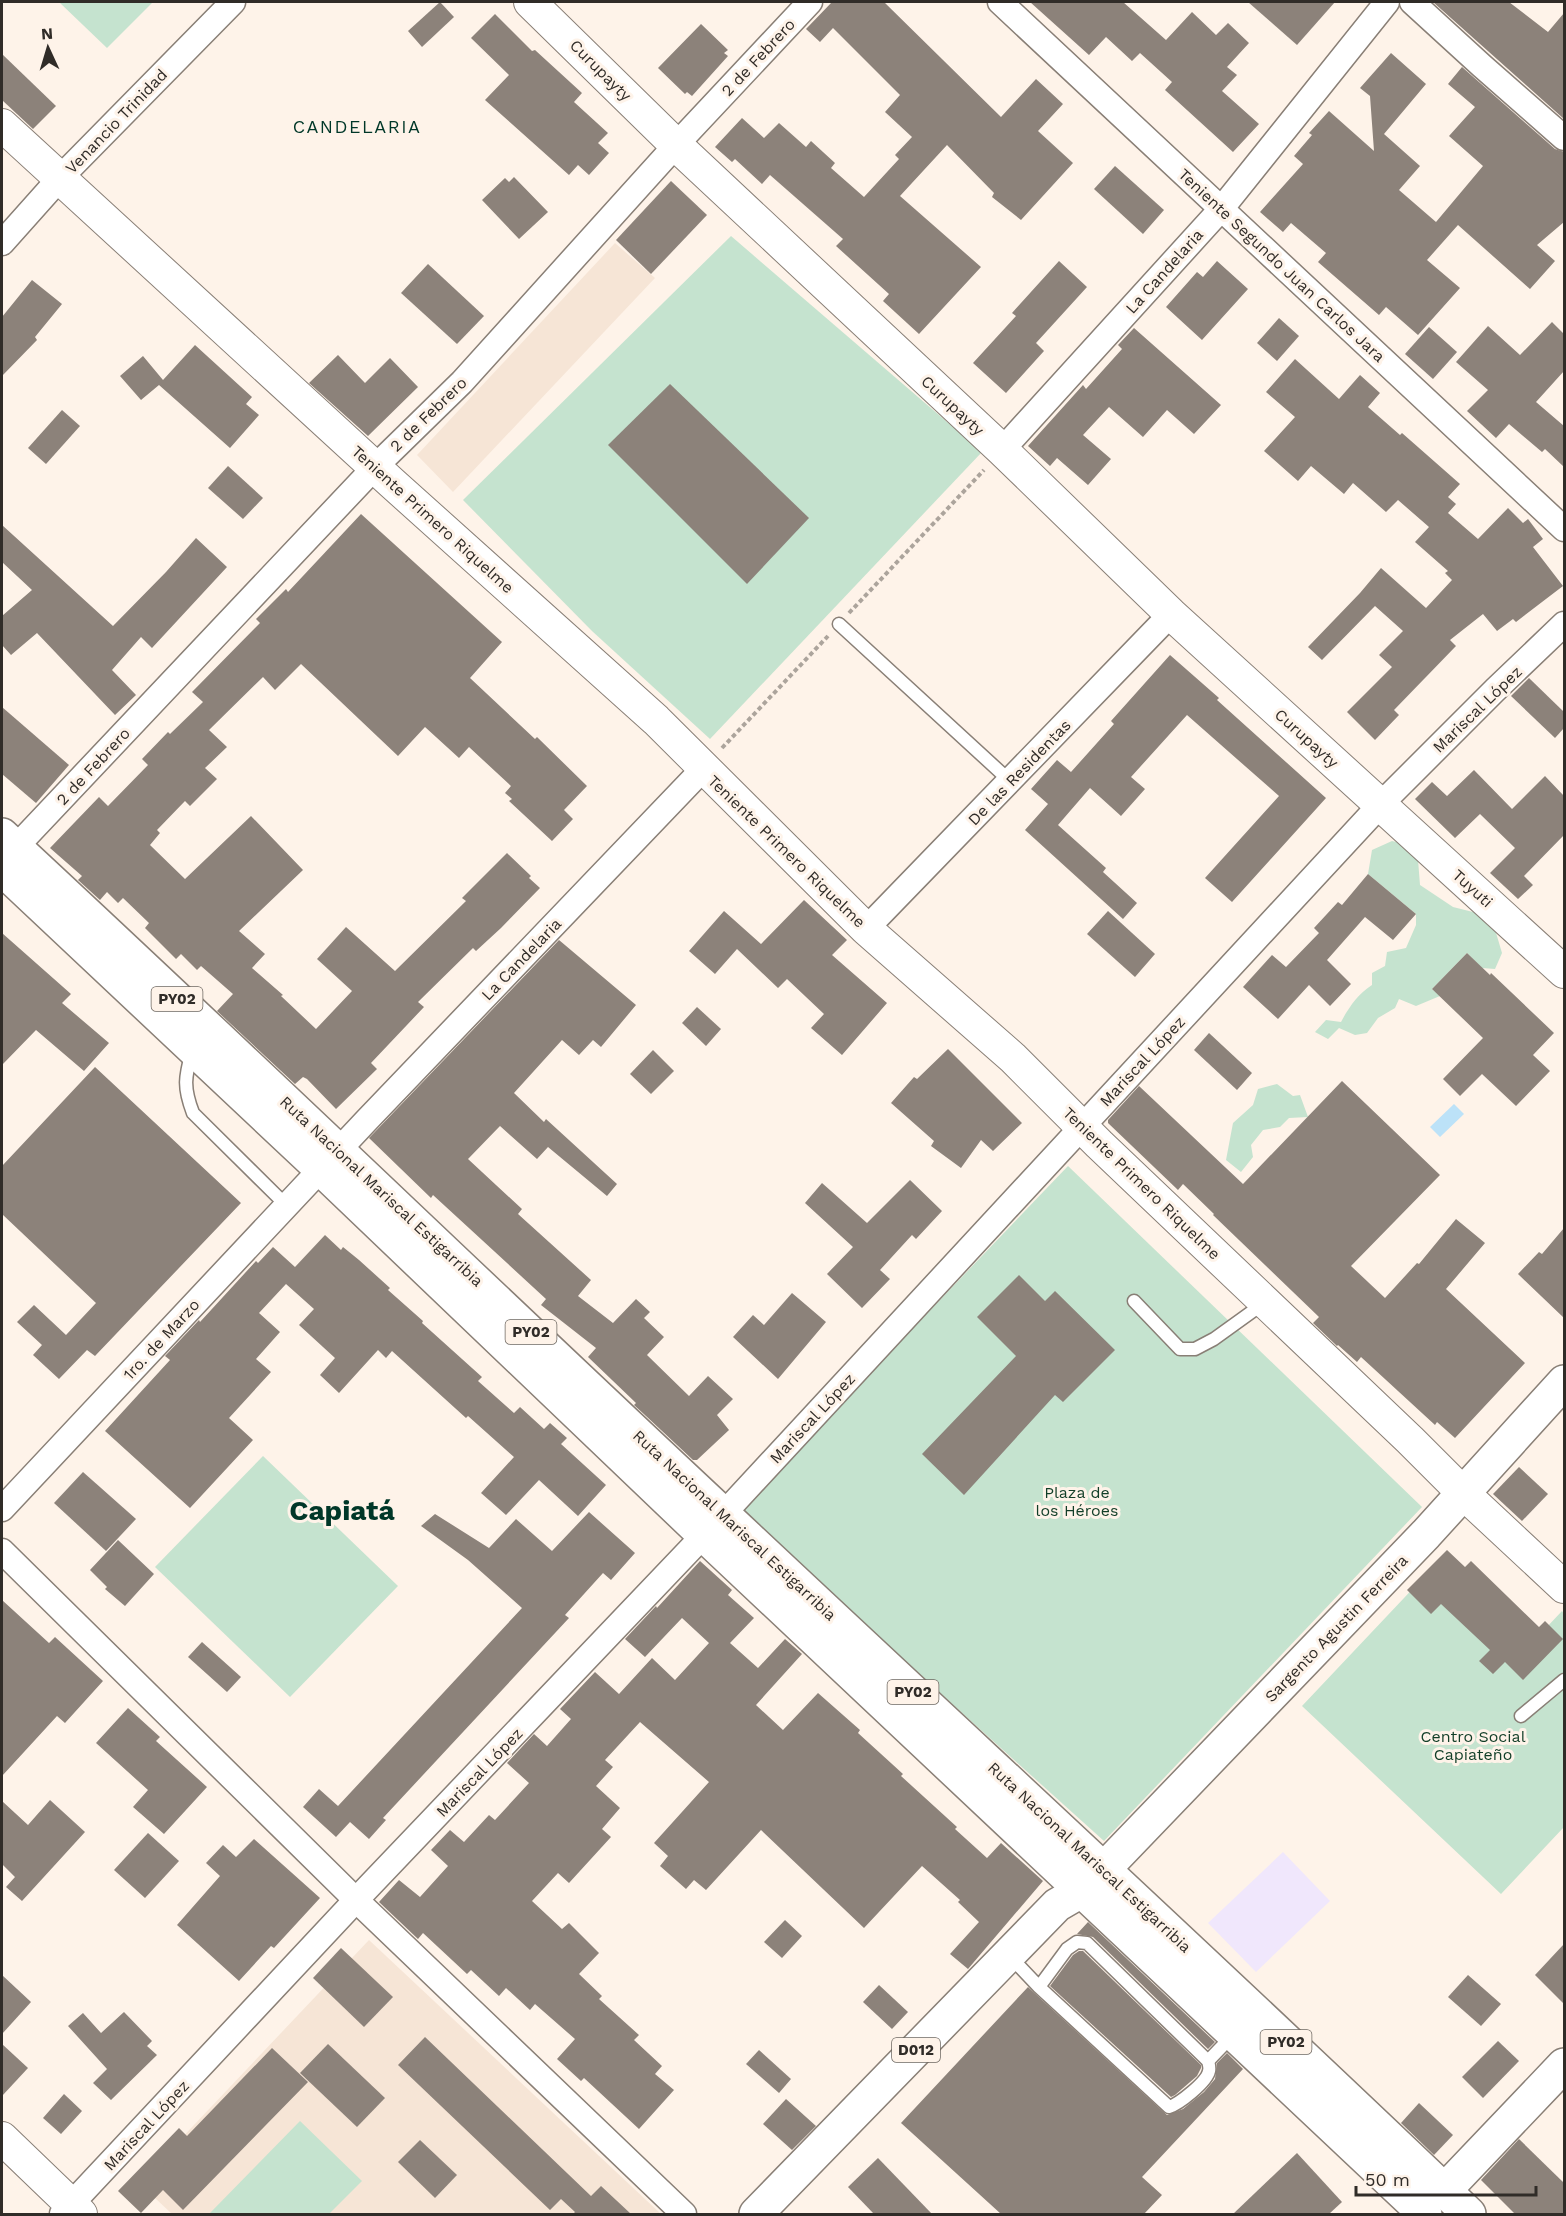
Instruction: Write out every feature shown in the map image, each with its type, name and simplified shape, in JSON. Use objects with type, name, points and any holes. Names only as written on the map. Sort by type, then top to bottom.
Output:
[{"type":"main road","name":"Ruta Nacional Mariscal Estigarribia","points":[[5,854],[193,1048],[330,1159]]},
{"type":"main road","name":"Ruta Nacional Mariscal Estigarribia","points":[[5,854],[330,1159],[713,1525],[1092,1880],[1428,2208]]},
{"type":"main road","name":"Sargento Agustin Ferreira","points":[[1092,1880],[1426,1534],[1564,1382]]},
{"type":"main road","name":"Ruta Nacional Mariscal Estigarribia","points":[[1092,1880],[1234,2034],[1428,2208],[1469,2214]]},
{"type":"main road","name":"D012","points":[[785,2214],[1030,1977],[1092,1880]]},
{"type":"main road","name":"D012","points":[[756,2214],[1057,1905],[1092,1880]]},
{"type":"main road","points":[[1428,2208],[1564,2065]]},
{"type":"street","name":"Venancio Trinidad","points":[[2,243],[60,178],[233,2]]},
{"type":"street","name":"Curupayty","points":[[530,2],[676,145],[1002,450],[1171,614],[1381,804]]},
{"type":"street","name":"2 de Febrero","points":[[5,854],[375,466],[462,382],[676,145],[810,2]]},
{"type":"street","name":"Teniente Segundo Juan Carlos Jara","points":[[1000,2],[1564,529]]},
{"type":"street","name":"La Candelaria","points":[[1002,450],[1222,208],[1387,2]]},
{"type":"street","points":[[1412,2],[1564,138]]},
{"type":"street","name":"Teniente Primero Riquelme","points":[[2,124],[656,720],[866,929],[1013,1058],[1462,1492],[1564,1587]]},
{"type":"street","name":"De las Residentas","points":[[866,929],[1171,614]]},
{"type":"street","name":"Mariscal López","points":[[72,2211],[357,1900],[713,1525],[1381,804],[1564,624]]},
{"type":"street","name":"La Candelaria","points":[[330,1159],[703,769]]},
{"type":"street","name":"Tuyuti","points":[[1381,804],[1564,972]]},
{"type":"street","name":"1ro. de Marzo","points":[[2,1509],[330,1159]]},
{"type":"street","points":[[2,1551],[357,1900],[684,2214]]},
{"type":"street","points":[[2,2138],[72,2211]]},
{"type":"lane","points":[[839,624],[1010,781]]},
{"type":"lane","points":[[193,1048],[185,1076],[186,1094],[193,1113],[287,1206]]},
{"type":"lane","points":[[1134,1301],[1180,1349],[1196,1348],[1214,1339],[1265,1302]]},
{"type":"lane","points":[[1521,1716],[1564,1680]]},
{"type":"lane","points":[[1077,1942],[1088,1943],[1208,2061],[1210,2070],[1205,2078],[1176,2105],[1169,2106],[1030,1977],[1077,1942]]},
{"type":"lane","points":[[1208,2061],[1234,2034]]},
{"type":"shaded area","points":[[615,243],[655,278],[453,492],[417,455]]},
{"type":"shaded area","points":[[1283,1852],[1330,1901],[1256,1972],[1208,1923]]},
{"type":"shaded area","points":[[369,1940],[661,2214],[172,2214],[139,2183]]},
{"type":"green space","points":[[59,2],[153,2],[107,48]]},
{"type":"green space","points":[[731,236],[982,452],[710,739],[592,631],[463,500]]},
{"type":"green space","points":[[1392,841],[1417,847],[1420,885],[1453,907],[1481,914],[1494,926],[1502,953],[1495,969],[1482,968],[1467,953],[1432,989],[1440,996],[1416,1006],[1399,999],[1395,1008],[1378,1018],[1367,1033],[1355,1035],[1339,1028],[1328,1039],[1315,1032],[1326,1020],[1341,1022],[1354,1001],[1372,985],[1372,973],[1385,966],[1387,952],[1406,948],[1416,925],[1416,914],[1368,874],[1372,850]]},
{"type":"green space","points":[[1277,1084],[1293,1096],[1300,1095],[1308,1117],[1289,1118],[1280,1127],[1263,1130],[1251,1145],[1253,1157],[1241,1172],[1226,1160],[1233,1123],[1253,1105],[1258,1089]]},
{"type":"green space","name":"Plaza de los Héroes","points":[[1068,1166],[1422,1507],[1104,1841],[738,1511]]},
{"type":"green space","points":[[263,1456],[398,1586],[290,1697],[155,1567]]},
{"type":"green space","name":"Centro Social Capiateño","points":[[1421,1580],[1511,1665],[1562,1611],[1564,1614],[1564,1827],[1501,1894],[1302,1706]]},
{"type":"green space","points":[[300,2121],[362,2181],[329,2214],[210,2213]]},
{"type":"water","points":[[1454,1104],[1464,1114],[1440,1137],[1430,1127]]},
{"type":"building","points":[[440,2],[454,17],[422,47],[408,31]]},
{"type":"building","points":[[832,2],[884,2],[1001,117],[1036,79],[1063,104],[1038,131],[1073,163],[1021,220],[992,197],[994,193],[947,145],[900,196],[981,267],[919,334],[883,301],[889,294],[836,246],[843,239],[770,175],[762,184],[735,159],[732,162],[715,147],[742,118],[764,138],[779,123],[806,147],[811,141],[835,163],[831,168],[864,197],[899,159],[895,155],[912,137],[885,112],[900,95],[833,28],[820,42],[806,29]]},
{"type":"building","points":[[1030,2],[1123,2],[1166,40],[1192,12],[1216,35],[1228,23],[1249,43],[1227,67],[1237,75],[1222,91],[1259,124],[1233,152],[1165,90],[1172,82],[1140,53],[1132,61],[1106,37],[1089,55]]},
{"type":"building","points":[[1248,2],[1335,2],[1297,45]]},
{"type":"building","points":[[1433,2],[1509,2],[1548,32],[1564,13],[1564,119]]},
{"type":"building","points":[[495,14],[532,51],[535,50],[582,93],[574,102],[608,133],[598,143],[609,153],[589,175],[578,165],[569,175],[485,100],[509,75],[471,38]]},
{"type":"building","points":[[701,24],[728,50],[724,53],[728,56],[692,96],[687,92],[685,94],[658,68]]},
{"type":"building","points":[[1391,53],[1426,84],[1384,134],[1420,166],[1399,190],[1436,222],[1483,166],[1449,136],[1475,107],[1448,84],[1462,67],[1555,149],[1564,152],[1564,222],[1537,245],[1555,261],[1530,289],[1458,225],[1427,260],[1460,288],[1418,335],[1386,307],[1379,315],[1318,262],[1326,253],[1291,223],[1283,232],[1260,212],[1303,164],[1294,156],[1312,135],[1309,133],[1329,111],[1374,151],[1370,96],[1360,88]]},
{"type":"building","points":[[2,54],[56,106],[33,129],[2,100]]},
{"type":"building","points":[[1115,166],[1164,210],[1143,234],[1094,189]]},
{"type":"building","points":[[514,177],[548,212],[519,239],[482,200],[505,178],[509,182]]},
{"type":"building","points":[[671,181],[707,215],[651,274],[616,240]]},
{"type":"building","points":[[1059,261],[1087,287],[1036,343],[1044,351],[1006,393],[973,363],[1016,316],[1012,313]]},
{"type":"building","points":[[1217,261],[1248,289],[1202,340],[1166,307],[1197,272],[1203,277]]},
{"type":"building","points":[[428,264],[484,316],[457,344],[401,293]]},
{"type":"building","points":[[32,280],[62,304],[35,337],[37,340],[2,376],[2,317]]},
{"type":"building","points":[[1279,318],[1299,336],[1277,361],[1257,343]]},
{"type":"building","points":[[1552,322],[1564,334],[1564,371],[1536,402],[1564,426],[1564,467],[1545,449],[1542,452],[1509,424],[1496,438],[1467,411],[1488,390],[1456,362],[1488,326],[1520,355]]},
{"type":"building","points":[[1429,327],[1457,352],[1433,379],[1405,354]]},
{"type":"building","points":[[1134,328],[1221,405],[1194,434],[1167,410],[1143,437],[1109,407],[1083,435],[1111,459],[1088,485],[1057,458],[1050,466],[1028,446],[1083,385],[1086,389],[1122,349],[1118,345]]},
{"type":"building","points":[[195,345],[252,397],[246,404],[259,415],[230,448],[159,385],[141,400],[120,376],[143,356],[163,380]]},
{"type":"building","points":[[338,355],[365,383],[390,358],[418,387],[368,436],[309,383]]},
{"type":"building","points":[[1295,359],[1339,399],[1360,375],[1380,393],[1368,407],[1400,435],[1402,433],[1460,484],[1448,497],[1456,504],[1448,513],[1478,539],[1508,508],[1523,523],[1528,519],[1543,539],[1533,547],[1563,586],[1516,622],[1513,619],[1497,631],[1483,614],[1450,640],[1456,646],[1394,710],[1399,715],[1375,740],[1347,712],[1392,667],[1379,655],[1403,631],[1375,606],[1322,660],[1308,647],[1381,568],[1426,608],[1452,580],[1445,573],[1448,571],[1415,542],[1429,527],[1398,500],[1386,512],[1353,483],[1344,494],[1311,466],[1298,481],[1264,451],[1295,417],[1266,392]]},
{"type":"building","points":[[670,384],[809,518],[747,584],[608,445]]},
{"type":"building","points":[[62,410],[80,426],[46,464],[28,448]]},
{"type":"building","points":[[228,466],[263,498],[243,519],[208,488]]},
{"type":"building","points":[[361,514],[502,642],[470,678],[535,739],[537,737],[587,786],[564,810],[573,819],[552,841],[509,801],[512,799],[505,793],[511,786],[469,747],[459,758],[425,727],[398,756],[301,664],[275,690],[263,677],[209,730],[227,747],[205,768],[217,779],[190,806],[185,801],[157,830],[160,833],[150,845],[185,879],[251,816],[303,870],[239,931],[265,954],[252,968],[283,995],[281,996],[316,1029],[352,991],[317,959],[346,927],[395,971],[466,901],[462,898],[507,853],[540,888],[501,928],[476,951],[473,948],[418,1002],[424,1007],[371,1063],[377,1069],[336,1109],[307,1079],[303,1077],[295,1084],[217,1011],[233,994],[201,966],[197,970],[181,954],[176,959],[145,928],[149,923],[123,898],[118,903],[107,892],[100,900],[78,880],[82,876],[50,848],[99,797],[108,806],[148,765],[142,759],[168,732],[170,734],[203,702],[192,692],[260,623],[256,619],[286,589],[288,592]]},
{"type":"building","points":[[2,525],[113,626],[196,538],[227,567],[152,648],[141,637],[112,670],[136,695],[115,715],[37,633],[11,655],[2,645],[2,616],[32,590],[2,562]]},
{"type":"building","points":[[1170,655],[1326,798],[1232,902],[1205,878],[1279,796],[1187,715],[1131,777],[1145,789],[1121,816],[1090,788],[1058,825],[1106,868],[1103,872],[1137,903],[1123,919],[1025,830],[1048,804],[1031,789],[1057,760],[1071,772],[1114,724],[1111,721]]},
{"type":"building","points":[[1529,678],[1564,712],[1564,728],[1555,738],[1511,696]]},
{"type":"building","points":[[2,707],[69,765],[36,803],[2,774]]},
{"type":"building","points":[[1474,770],[1512,809],[1545,776],[1564,796],[1564,835],[1524,876],[1533,885],[1518,899],[1490,873],[1515,848],[1480,814],[1455,838],[1415,799],[1432,782],[1447,796]]},
{"type":"building","points":[[1368,874],[1416,914],[1393,940],[1365,917],[1327,960],[1351,984],[1330,1006],[1309,985],[1278,1019],[1243,987],[1272,955],[1286,967],[1319,933],[1314,928],[1338,902],[1342,905]]},
{"type":"building","points":[[804,900],[847,940],[832,955],[887,1003],[842,1055],[811,1028],[824,1014],[787,979],[778,988],[737,949],[715,974],[689,951],[724,911],[761,944]]},
{"type":"building","points":[[1108,911],[1155,954],[1135,977],[1087,934]]},
{"type":"building","points":[[2,933],[71,994],[62,1003],[109,1043],[84,1071],[36,1030],[2,1065]]},
{"type":"building","points":[[559,940],[636,1005],[601,1047],[593,1040],[579,1055],[562,1040],[514,1093],[544,1122],[546,1119],[617,1184],[607,1196],[548,1147],[537,1159],[500,1126],[468,1159],[522,1209],[518,1214],[591,1280],[578,1296],[613,1323],[636,1299],[650,1312],[644,1318],[664,1337],[647,1355],[689,1396],[708,1376],[733,1399],[717,1415],[729,1430],[697,1460],[693,1460],[634,1405],[636,1403],[588,1357],[596,1348],[541,1305],[546,1299],[433,1195],[431,1198],[369,1138]]},
{"type":"building","points":[[1467,953],[1554,1033],[1533,1055],[1550,1071],[1516,1106],[1482,1074],[1460,1096],[1443,1079],[1483,1038],[1432,989]]},
{"type":"building","points":[[697,1007],[721,1029],[706,1046],[682,1023]]},
{"type":"building","points":[[1209,1033],[1252,1073],[1237,1090],[1194,1050]]},
{"type":"building","points":[[948,1049],[1022,1123],[993,1151],[981,1140],[961,1168],[931,1146],[934,1141],[891,1103],[914,1077],[917,1079]]},
{"type":"building","points":[[653,1050],[674,1071],[651,1094],[630,1074]]},
{"type":"building","points":[[95,1067],[241,1203],[95,1356],[87,1350],[59,1379],[33,1355],[42,1345],[17,1322],[34,1305],[66,1335],[96,1303],[2,1214],[2,1166]]},
{"type":"building","points":[[1342,1081],[1440,1175],[1351,1266],[1385,1298],[1417,1263],[1419,1264],[1456,1219],[1485,1243],[1446,1289],[1525,1363],[1455,1438],[1437,1422],[1435,1425],[1361,1357],[1357,1362],[1337,1346],[1313,1323],[1319,1317],[1214,1214],[1183,1184],[1178,1190],[1108,1123],[1108,1120],[1139,1086],[1243,1184]]},
{"type":"building","points":[[910,1180],[942,1211],[916,1239],[912,1235],[880,1270],[890,1279],[862,1308],[827,1274],[853,1247],[805,1203],[822,1183],[867,1223]]},
{"type":"building","points":[[1564,1228],[1564,1318],[1518,1274],[1539,1252],[1542,1254]]},
{"type":"building","points":[[325,1235],[341,1250],[343,1247],[359,1260],[390,1288],[388,1290],[423,1321],[422,1323],[482,1377],[478,1381],[514,1413],[520,1407],[544,1429],[550,1423],[567,1438],[561,1444],[606,1485],[578,1516],[539,1480],[506,1515],[481,1493],[514,1457],[468,1416],[466,1418],[392,1351],[386,1358],[378,1350],[339,1393],[320,1375],[335,1358],[299,1325],[314,1309],[286,1284],[259,1313],[280,1332],[256,1359],[271,1372],[229,1418],[253,1440],[190,1508],[105,1431],[170,1360],[165,1356],[256,1261],[258,1263],[273,1247],[295,1267]]},
{"type":"building","points":[[1019,1275],[1045,1301],[1055,1291],[1115,1350],[1063,1402],[1055,1395],[964,1495],[922,1454],[1016,1356],[977,1317]]},
{"type":"building","points":[[792,1293],[826,1322],[778,1379],[733,1337],[753,1315],[764,1325]]},
{"type":"building","points":[[1519,1467],[1548,1494],[1522,1521],[1493,1494]]},
{"type":"building","points":[[83,1472],[136,1519],[106,1551],[54,1503]]},
{"type":"building","points":[[589,1512],[635,1553],[611,1580],[603,1573],[565,1615],[569,1618],[383,1818],[386,1820],[369,1839],[350,1822],[336,1837],[303,1807],[319,1789],[338,1806],[522,1608],[468,1560],[421,1526],[435,1514],[489,1548],[516,1519],[552,1551]]},
{"type":"building","points":[[118,1540],[154,1574],[125,1606],[105,1589],[107,1587],[90,1570]]},
{"type":"building","points":[[1447,1550],[1465,1567],[1471,1561],[1539,1627],[1545,1621],[1563,1639],[1523,1680],[1505,1662],[1493,1674],[1479,1661],[1490,1650],[1441,1604],[1431,1614],[1407,1590]]},
{"type":"building","points":[[700,1561],[732,1590],[728,1595],[754,1618],[730,1643],[758,1668],[785,1639],[802,1654],[756,1705],[783,1730],[818,1693],[860,1730],[858,1733],[903,1774],[901,1776],[987,1858],[1001,1843],[1043,1881],[968,1969],[950,1954],[979,1922],[958,1902],[960,1900],[922,1866],[864,1928],[761,1830],[706,1890],[694,1880],[686,1889],[660,1866],[668,1856],[654,1843],[709,1782],[640,1722],[605,1760],[613,1767],[596,1786],[620,1808],[602,1829],[611,1837],[569,1883],[558,1873],[532,1901],[562,1929],[569,1923],[599,1953],[579,1974],[602,1996],[599,1999],[639,2035],[634,2040],[662,2066],[655,2074],[674,2090],[639,2129],[584,2078],[581,2081],[557,2059],[575,2039],[535,2004],[530,2010],[506,1988],[499,1996],[471,1970],[467,1974],[423,1933],[418,1939],[379,1902],[399,1880],[420,1897],[448,1866],[431,1850],[450,1830],[464,1842],[489,1815],[495,1820],[529,1783],[507,1763],[534,1734],[547,1746],[571,1719],[560,1709],[595,1672],[619,1694],[652,1658],[675,1680],[709,1643],[682,1618],[645,1657],[625,1639]]},
{"type":"building","points":[[2,1600],[49,1643],[55,1637],[103,1681],[65,1723],[57,1716],[2,1776]]},
{"type":"building","points":[[202,1642],[241,1677],[227,1692],[188,1657]]},
{"type":"building","points":[[128,1708],[160,1737],[156,1741],[207,1787],[164,1834],[133,1807],[148,1790],[96,1743]]},
{"type":"building","points":[[50,1800],[85,1832],[22,1901],[6,1887],[15,1877],[2,1864],[2,1801],[28,1825]]},
{"type":"building","points":[[148,1833],[179,1861],[145,1898],[114,1870]]},
{"type":"building","points":[[254,1839],[320,1898],[274,1948],[271,1946],[239,1981],[177,1925],[220,1876],[206,1863],[223,1845],[236,1857]]},
{"type":"building","points":[[785,1920],[802,1936],[782,1958],[764,1942]]},
{"type":"building","points":[[1088,1922],[1215,2042],[1208,2049],[1093,1937],[1077,1934]]},
{"type":"building","points":[[1564,1944],[1564,2004],[1535,1975]]},
{"type":"building","points":[[341,1948],[393,1997],[364,2027],[313,1978]]},
{"type":"building","points":[[1083,1951],[1201,2065],[1197,2076],[1175,2095],[1171,2097],[1050,1986],[1073,1955]]},
{"type":"building","points":[[2,1975],[31,2002],[2,2034]]},
{"type":"building","points":[[1468,1975],[1501,2004],[1481,2026],[1448,1997]]},
{"type":"building","points":[[879,1985],[908,2012],[892,2029],[863,2002]]},
{"type":"building","points":[[1028,1987],[1167,2115],[1183,2109],[1204,2092],[1215,2079],[1217,2063],[1227,2053],[1243,2069],[1142,2177],[1162,2195],[1144,2214],[1001,2214],[901,2123]]},
{"type":"building","points":[[124,2012],[152,2041],[147,2046],[157,2055],[111,2100],[93,2083],[107,2069],[68,2026],[83,2013],[101,2033]]},
{"type":"building","points":[[425,2037],[591,2196],[601,2186],[631,2214],[573,2214],[575,2212],[561,2199],[550,2210],[398,2065]]},
{"type":"building","points":[[1498,2041],[1519,2061],[1483,2098],[1462,2077]]},
{"type":"building","points":[[2,2044],[28,2068],[2,2096]]},
{"type":"building","points":[[328,2044],[385,2098],[357,2127],[300,2073]]},
{"type":"building","points":[[272,2048],[308,2082],[183,2210],[163,2190],[141,2213],[118,2191],[179,2128],[187,2136]]},
{"type":"building","points":[[759,2050],[791,2079],[779,2093],[746,2064]]},
{"type":"building","points":[[64,2094],[82,2111],[61,2134],[43,2118]]},
{"type":"building","points":[[786,2099],[816,2126],[792,2150],[763,2124]]},
{"type":"building","points":[[1419,2103],[1453,2135],[1434,2155],[1401,2123]]},
{"type":"building","points":[[1519,2139],[1564,2183],[1564,2214],[1515,2214],[1481,2180]]},
{"type":"building","points":[[420,2140],[457,2175],[435,2198],[398,2162]]},
{"type":"building","points":[[1297,2153],[1342,2202],[1329,2214],[1233,2214]]},
{"type":"building","points":[[878,2158],[932,2214],[874,2214],[848,2187]]},
{"type":"district","name":"CANDELARIA","points":[[357,127]]},
{"type":"district","name":"Capiatá","points":[[342,1510]]}]
